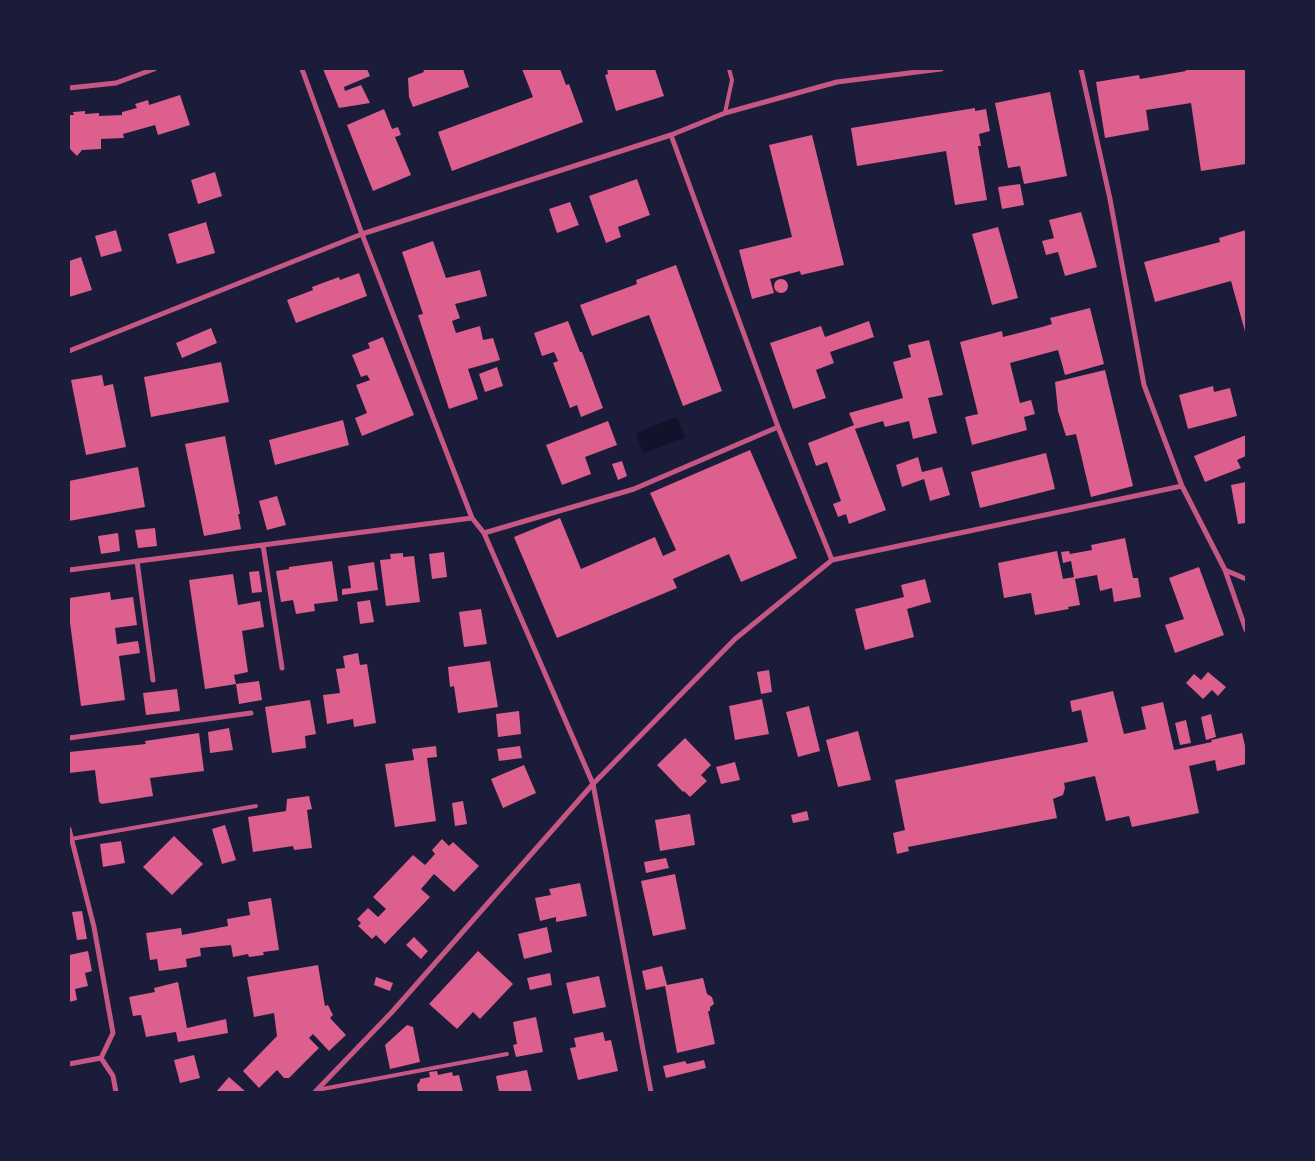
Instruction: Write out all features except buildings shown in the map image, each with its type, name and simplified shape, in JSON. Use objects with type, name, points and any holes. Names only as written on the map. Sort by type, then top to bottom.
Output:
[{"type":"street","points":[[69,88],[116,83],[154,69]]},
{"type":"street","points":[[302,69],[362,234],[472,518],[484,533],[592,784],[652,1092]]},
{"type":"street","points":[[69,351],[362,234],[671,134],[725,112],[837,82],[941,69]]},
{"type":"street","points":[[1081,69],[1110,199],[1144,385],[1182,486],[1225,570],[1246,630]]},
{"type":"street","points":[[671,134],[778,427],[832,560]]},
{"type":"street","points":[[484,533],[634,489],[778,427]]},
{"type":"street","points":[[316,1091],[392,1012],[592,784],[735,639],[832,560],[1182,486]]},
{"type":"street","points":[[69,570],[472,518]]},
{"type":"street","points":[[264,545],[282,668]]},
{"type":"street","points":[[136,561],[152,680]]},
{"type":"street","points":[[1225,570],[1246,579]]},
{"type":"street","points":[[69,738],[251,713]]},
{"type":"street","points":[[69,829],[71,850],[94,927],[113,1033],[101,1058]]},
{"type":"street","points":[[69,1064],[101,1058]]},
{"type":"street","points":[[101,1058],[113,1076],[116,1092]]},
{"type":"lane","points":[[725,112],[732,80],[728,69]]},
{"type":"lane","points":[[71,839],[256,806]]},
{"type":"lane","points":[[316,1091],[508,1054]]},
{"type":"shaded area","points":[[677,417],[685,438],[643,453],[636,433]]}]
